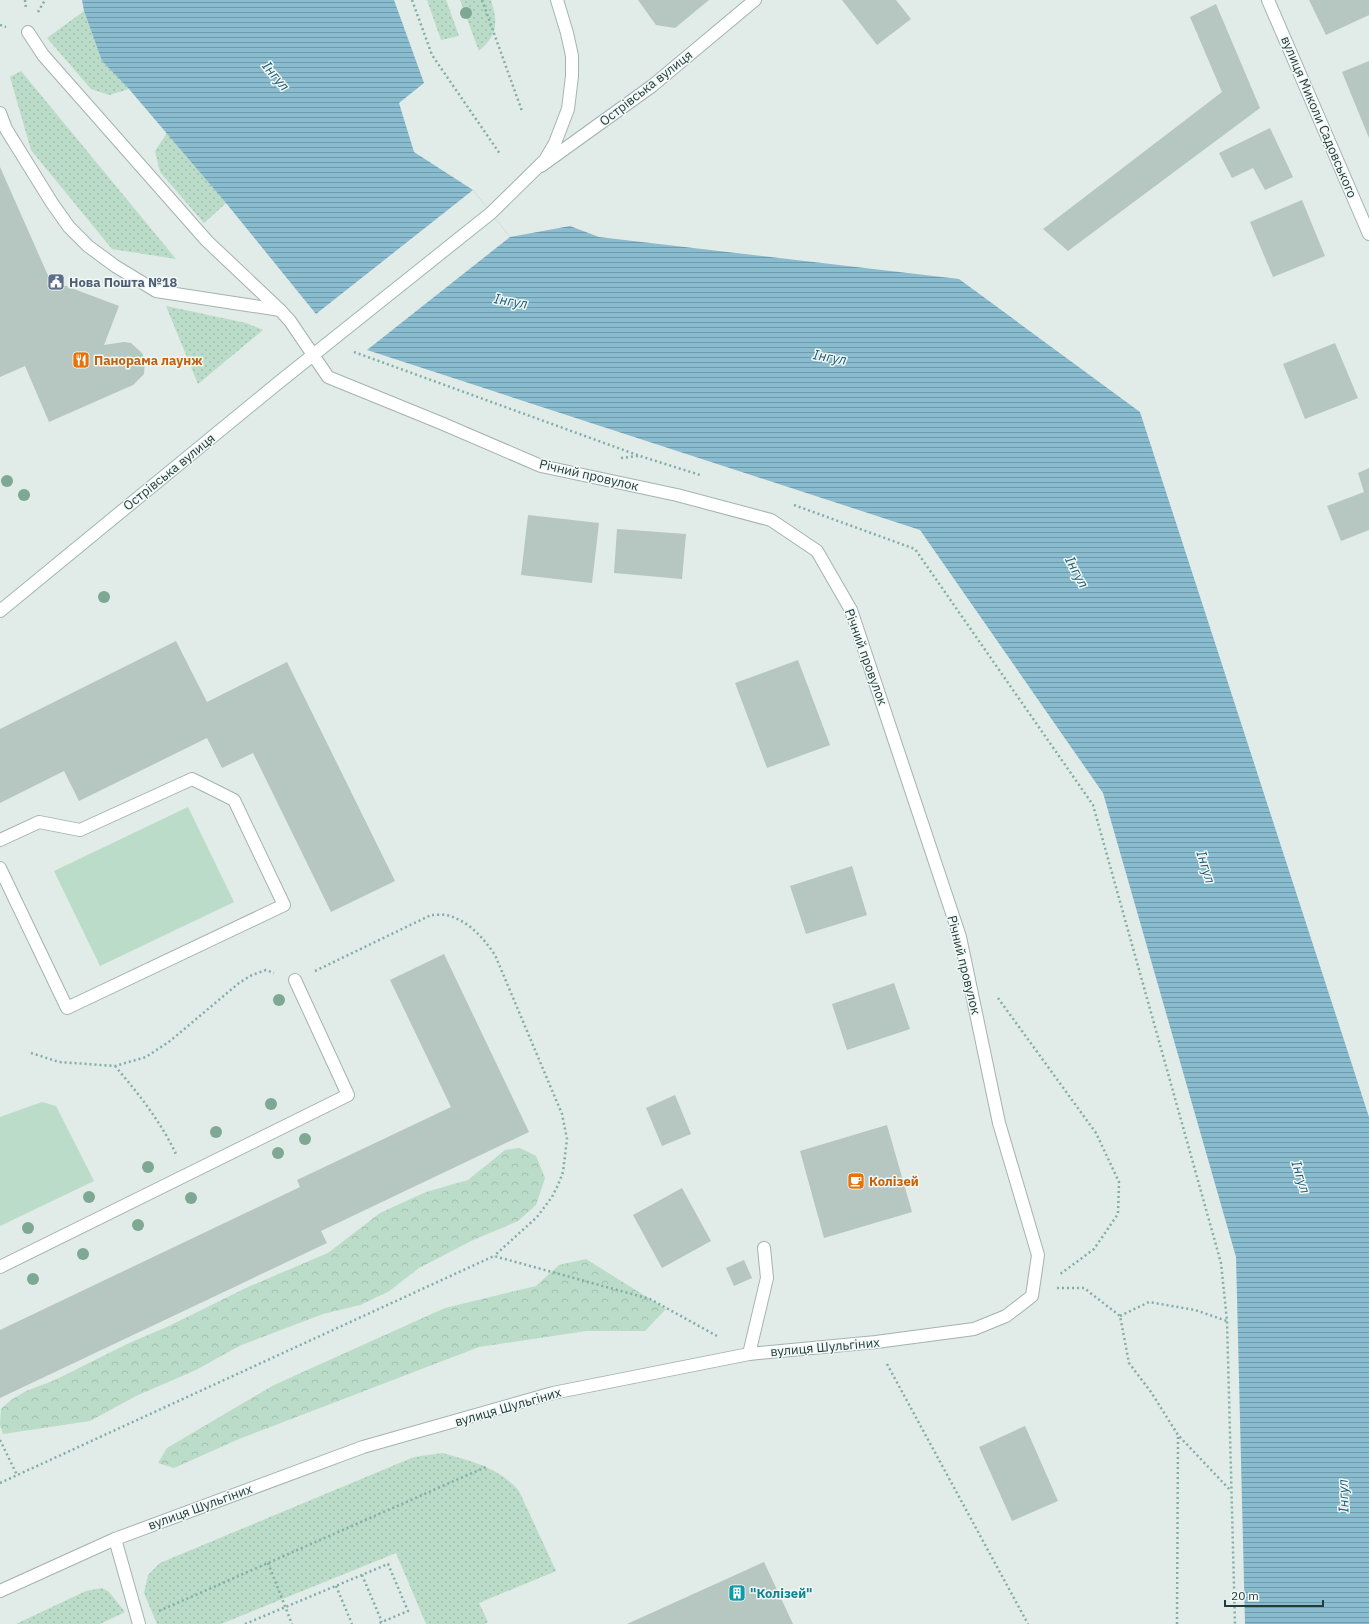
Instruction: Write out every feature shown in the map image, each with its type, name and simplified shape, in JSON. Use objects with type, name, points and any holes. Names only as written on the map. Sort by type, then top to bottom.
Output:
[{"type":"street","points":[[533,172],[545,160],[555,143],[568,109],[572,76],[572,56],[557,0]]},
{"type":"street","name":"Острівська вулиця","points":[[0,610],[272,388],[314,356],[339,334],[491,213],[533,172],[652,86],[755,0]]},
{"type":"street","name":"вулиця Миколи Садовського","points":[[1268,0],[1369,234]]},
{"type":"street","name":"Річний провулок","points":[[28,32],[43,55],[203,236],[290,321],[328,377],[442,423],[541,466],[677,496],[771,520],[817,551],[851,610],[960,937],[999,1123],[1038,1255],[1032,1296]]},
{"type":"street","points":[[0,113],[3,130],[69,227],[88,246],[115,266],[156,291],[280,310]]},
{"type":"street","points":[[0,840],[39,822],[80,830],[192,779],[234,800],[284,905],[67,1008],[0,868]]},
{"type":"street","points":[[0,1267],[348,1095],[295,980]]},
{"type":"street","points":[[749,1354],[767,1278],[764,1248]]},
{"type":"street","name":"вулиця Шульгіних","points":[[0,1592],[115,1539],[363,1447],[553,1393],[749,1354],[876,1342],[974,1330],[1006,1316],[1032,1296]]},
{"type":"street","points":[[115,1539],[136,1623]]},
{"type":"path","points":[[412,0],[432,55],[500,154]]},
{"type":"path","points":[[482,0],[522,111]]},
{"type":"path","points":[[353,351],[640,456],[707,477]]},
{"type":"path","points":[[789,503],[915,550],[1093,805],[1221,1263],[1227,1321],[1235,1624]]},
{"type":"path","points":[[0,1483],[494,1256],[533,1221],[552,1197],[563,1172],[567,1139],[562,1114],[495,955],[484,938],[467,924],[449,915],[431,915],[295,980],[266,970],[252,975],[233,987],[170,1041],[146,1057],[116,1066],[59,1062],[31,1053]]},
{"type":"path","points":[[996,994],[1096,1133],[1119,1182],[1118,1214],[1094,1249],[1032,1296]]},
{"type":"path","points":[[116,1066],[135,1089],[168,1137],[186,1175]]},
{"type":"path","points":[[494,1256],[650,1298],[749,1354]]},
{"type":"path","points":[[1032,1296],[1060,1287],[1084,1288],[1120,1316],[1129,1363],[1151,1392],[1178,1435],[1232,1491]]},
{"type":"path","points":[[1120,1316],[1149,1302],[1195,1310],[1227,1321]]},
{"type":"path","points":[[876,1342],[1028,1624]]},
{"type":"path","points":[[1177,1624],[1178,1435]]},
{"type":"path","points":[[0,1440],[17,1476]]},
{"type":"path","points":[[136,1623],[488,1466]]},
{"type":"path","points":[[268,1564],[292,1624]]},
{"type":"path","points":[[246,1624],[388,1564],[408,1611],[377,1624]]},
{"type":"path","points":[[362,1575],[382,1622]]},
{"type":"path","points":[[336,1586],[352,1624]]},
{"type":"green space","points":[[427,0],[446,0],[459,36],[441,40]]},
{"type":"green space","points":[[460,0],[491,0],[495,16],[495,28],[490,39],[479,51]]},
{"type":"green space","points":[[84,11],[102,61],[129,89],[109,95],[91,89],[47,38]]},
{"type":"green space","points":[[21,71],[176,259],[112,249],[31,150],[10,77]]},
{"type":"green space","points":[[167,133],[226,203],[204,223],[160,172],[155,151]]},
{"type":"green space","points":[[166,306],[246,323],[263,330],[198,384]]},
{"type":"green space","points":[[188,807],[234,902],[100,966],[54,871]]},
{"type":"green space","points":[[42,1102],[56,1106],[94,1181],[0,1226],[0,1117]]},
{"type":"green space","points":[[520,1148],[536,1156],[545,1178],[536,1205],[518,1221],[471,1241],[419,1268],[388,1292],[360,1305],[323,1314],[239,1346],[196,1370],[136,1396],[90,1421],[3,1434],[0,1425],[1,1409],[11,1400],[26,1391],[55,1380],[248,1287],[328,1253],[380,1213],[426,1192],[468,1180],[505,1150]]},
{"type":"green space","points":[[586,1259],[666,1309],[645,1331],[586,1331],[479,1347],[239,1439],[174,1468],[158,1463],[167,1448],[274,1385],[445,1308],[536,1286],[559,1265]]},
{"type":"green space","points":[[443,1453],[484,1466],[494,1471],[511,1483],[519,1491],[556,1571],[479,1603],[488,1622],[485,1624],[426,1624],[396,1553],[221,1624],[157,1624],[144,1593],[148,1575],[160,1563],[414,1457]]},
{"type":"green space","points":[[102,1588],[109,1592],[125,1612],[100,1624],[16,1624],[86,1591]]},
{"type":"water","name":"Інгул","points":[[82,0],[394,0],[424,83],[399,103],[414,152],[473,190],[510,237],[570,226],[599,237],[959,279],[1140,412],[1369,1117],[1369,1624],[1245,1624],[1236,1257],[1103,793],[920,530],[367,350],[337,327],[316,314],[226,203],[129,89],[102,61],[84,11]]},
{"type":"pier","points":[[473,190],[510,237],[367,350],[363,350],[316,314]]},
{"type":"building","points":[[638,0],[709,0],[675,28],[656,25]]},
{"type":"building","points":[[842,0],[896,0],[911,19],[877,45]]},
{"type":"building","points":[[1309,0],[1369,0],[1369,15],[1326,35]]},
{"type":"building","points":[[1216,4],[1260,108],[1068,251],[1043,229],[1222,92],[1190,17]]},
{"type":"building","points":[[1369,61],[1369,138],[1342,72]]},
{"type":"building","points":[[1270,128],[1293,177],[1265,190],[1253,168],[1232,178],[1219,153]]},
{"type":"building","points":[[0,167],[50,280],[119,306],[104,345],[124,342],[131,343],[142,353],[145,360],[144,374],[133,385],[49,422],[25,366],[0,377]]},
{"type":"building","points":[[1302,200],[1325,256],[1273,277],[1250,222]]},
{"type":"building","points":[[1335,343],[1358,398],[1305,419],[1283,364]]},
{"type":"building","points":[[1369,468],[1369,530],[1341,541],[1327,506],[1364,492],[1358,473]]},
{"type":"building","points":[[528,515],[599,523],[592,583],[521,575]]},
{"type":"building","points":[[617,529],[686,534],[682,579],[614,573]]},
{"type":"building","points":[[176,641],[207,702],[287,662],[395,881],[331,912],[253,753],[222,768],[207,738],[79,801],[64,771],[0,803],[0,729]]},
{"type":"building","points":[[798,660],[830,745],[767,768],[735,683]]},
{"type":"building","points":[[852,866],[867,915],[806,934],[790,886]]},
{"type":"building","points":[[444,954],[529,1132],[321,1231],[327,1243],[0,1398],[0,1330],[300,1187],[297,1180],[451,1107],[390,980]]},
{"type":"building","points":[[894,983],[910,1029],[847,1050],[832,1004]]},
{"type":"building","points":[[675,1095],[691,1134],[662,1146],[646,1108]]},
{"type":"building","name":"Колізей","points":[[887,1125],[912,1212],[824,1238],[800,1151]]},
{"type":"building","points":[[682,1188],[711,1241],[662,1268],[633,1215]]},
{"type":"building","points":[[744,1260],[752,1278],[734,1286],[726,1268]]},
{"type":"building","points":[[1025,1426],[1058,1501],[1012,1521],[979,1447]]},
{"type":"building","name":"\"Колізей\"","points":[[764,1562],[793,1624],[627,1624]]},
{"type":"place","name":"Нова Пошта №18","points":[[56,282]]},
{"type":"place","name":"Панорама лаунж","points":[[81,360]]},
{"type":"place","name":"Колізей","points":[[856,1181]]},
{"type":"place","name":"\"Колізей\"","points":[[737,1593]]}]
